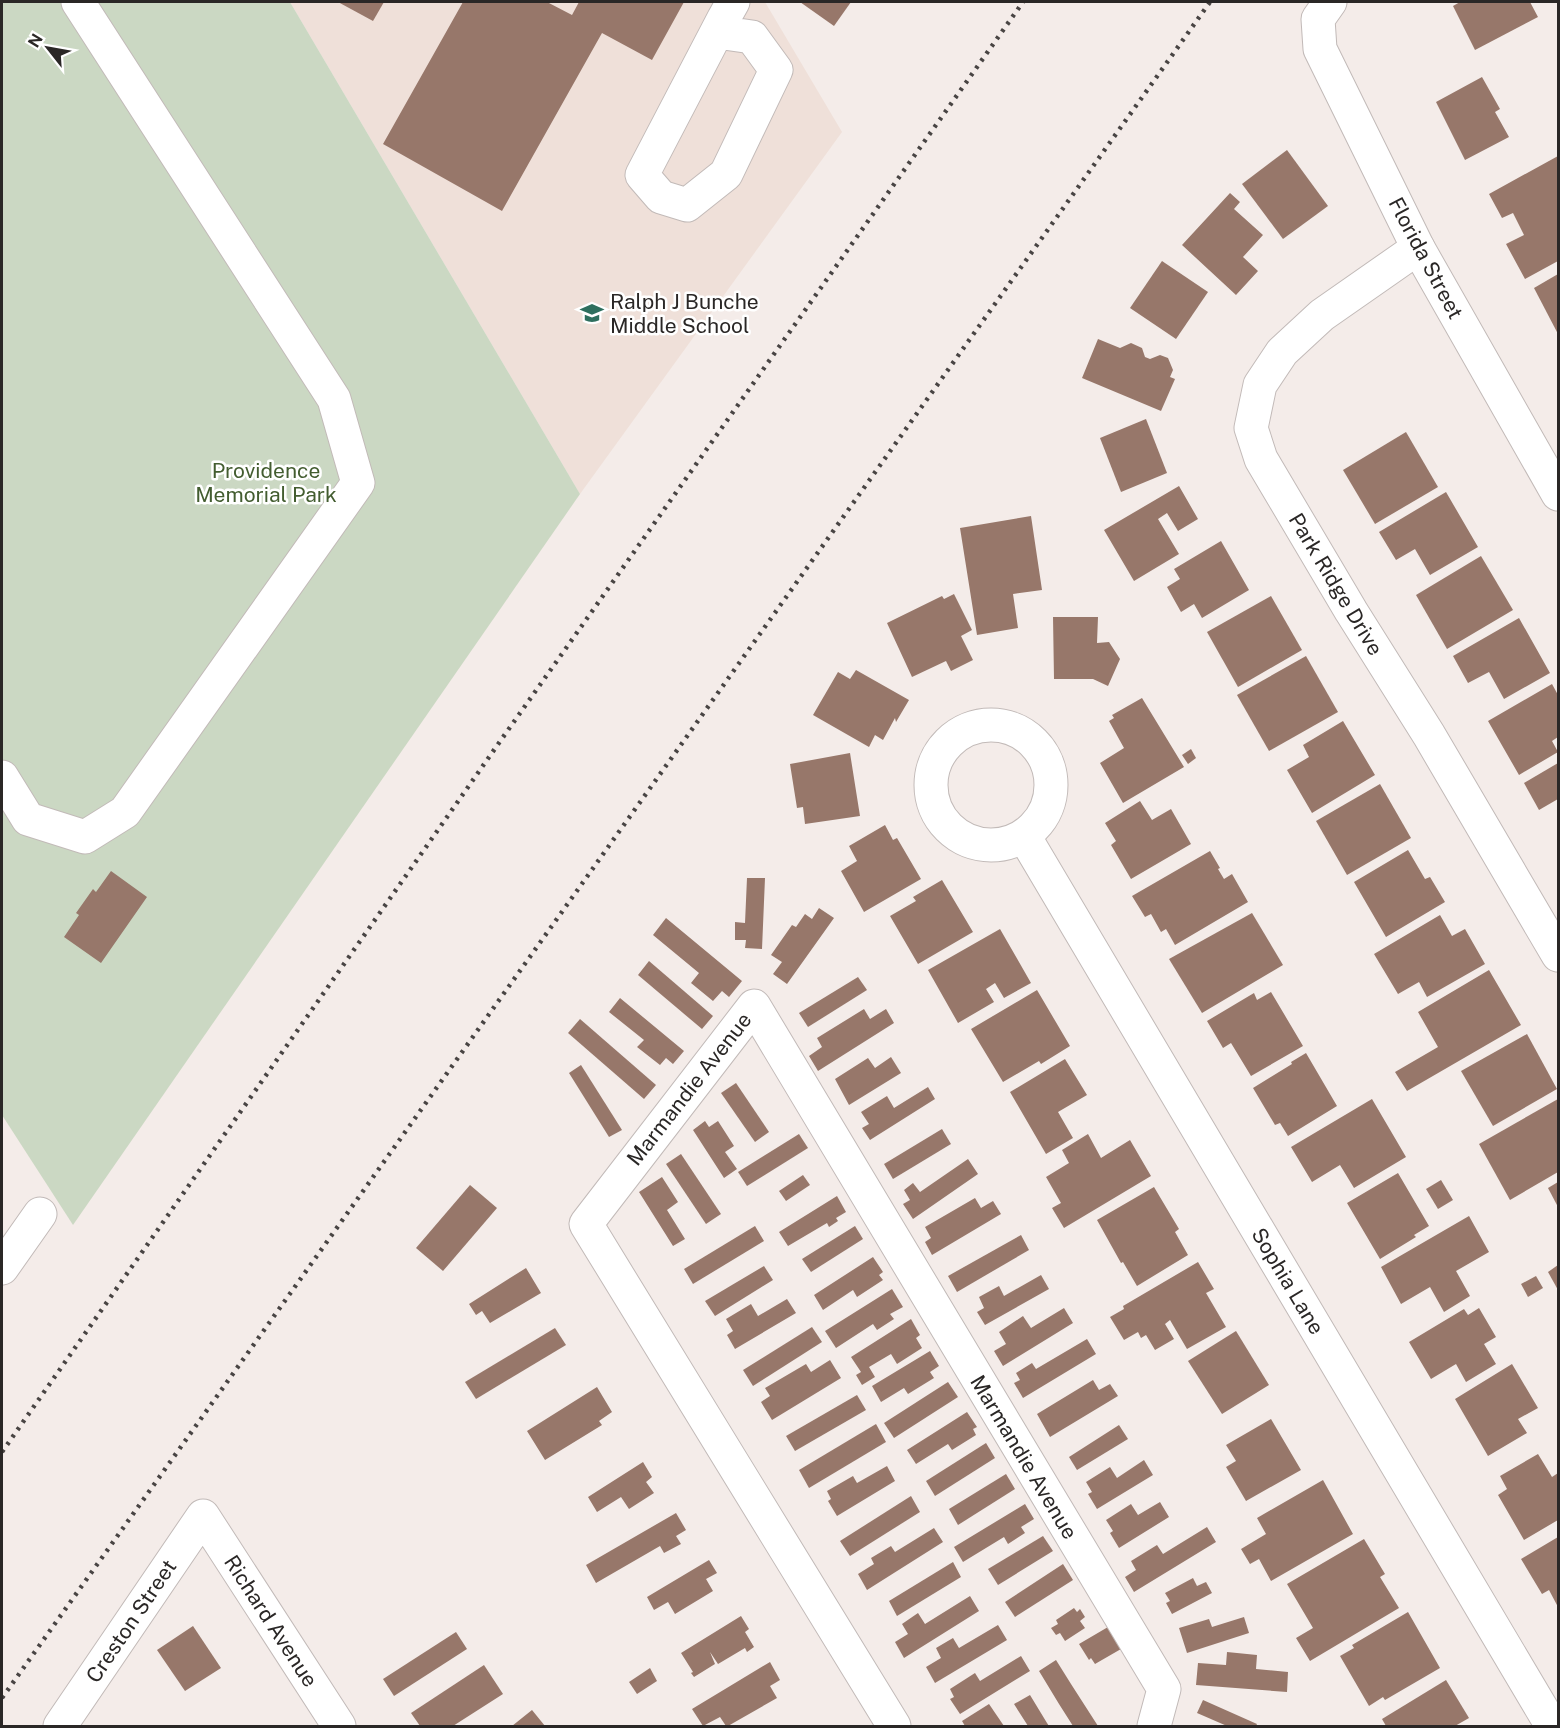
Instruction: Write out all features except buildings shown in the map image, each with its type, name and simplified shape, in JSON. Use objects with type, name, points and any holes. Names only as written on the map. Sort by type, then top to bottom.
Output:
[{"type":"street","points":[[2,777],[28,819],[85,837],[125,812],[358,483],[334,399],[78,2]]},
{"type":"street","points":[[717,32],[752,37],[776,70],[726,174],[687,205],[661,197],[642,175],[717,32],[733,2]]},
{"type":"street","name":"Florida Street","points":[[1326,7],[1318,19],[1320,49],[1418,248],[1558,494]]},
{"type":"street","name":"Park Ridge Drive","points":[[1418,248],[1322,315],[1282,352],[1260,385],[1251,428],[1261,459],[1351,611],[1429,735],[1558,955]]},
{"type":"street","name":"Sophia Lane","points":[[1024,836],[1552,1726]]},
{"type":"street","name":"Marmandie Avenue","points":[[894,1726],[585,1224],[754,1006],[1164,1689],[1154,1726]]},
{"type":"street","points":[[2,1268],[40,1214]]},
{"type":"street","name":"Creston Street","points":[[60,1726],[203,1516]]},
{"type":"street","name":"Richard Avenue","points":[[203,1516],[339,1726]]},
{"type":"shaded area","name":"Ralph J Bunche Middle School","points":[[290,2],[765,2],[842,132],[580,494]]},
{"type":"green space","name":"Providence Memorial Park","points":[[2,2],[290,2],[580,494],[73,1225],[2,1115]]},
{"type":"railway","points":[[2,1452],[501,740],[1023,2]]},
{"type":"railway","points":[[2,1698],[1210,2]]},
{"type":"place","name":"Ralph J Bunche Middle School","points":[[592,313]]}]
